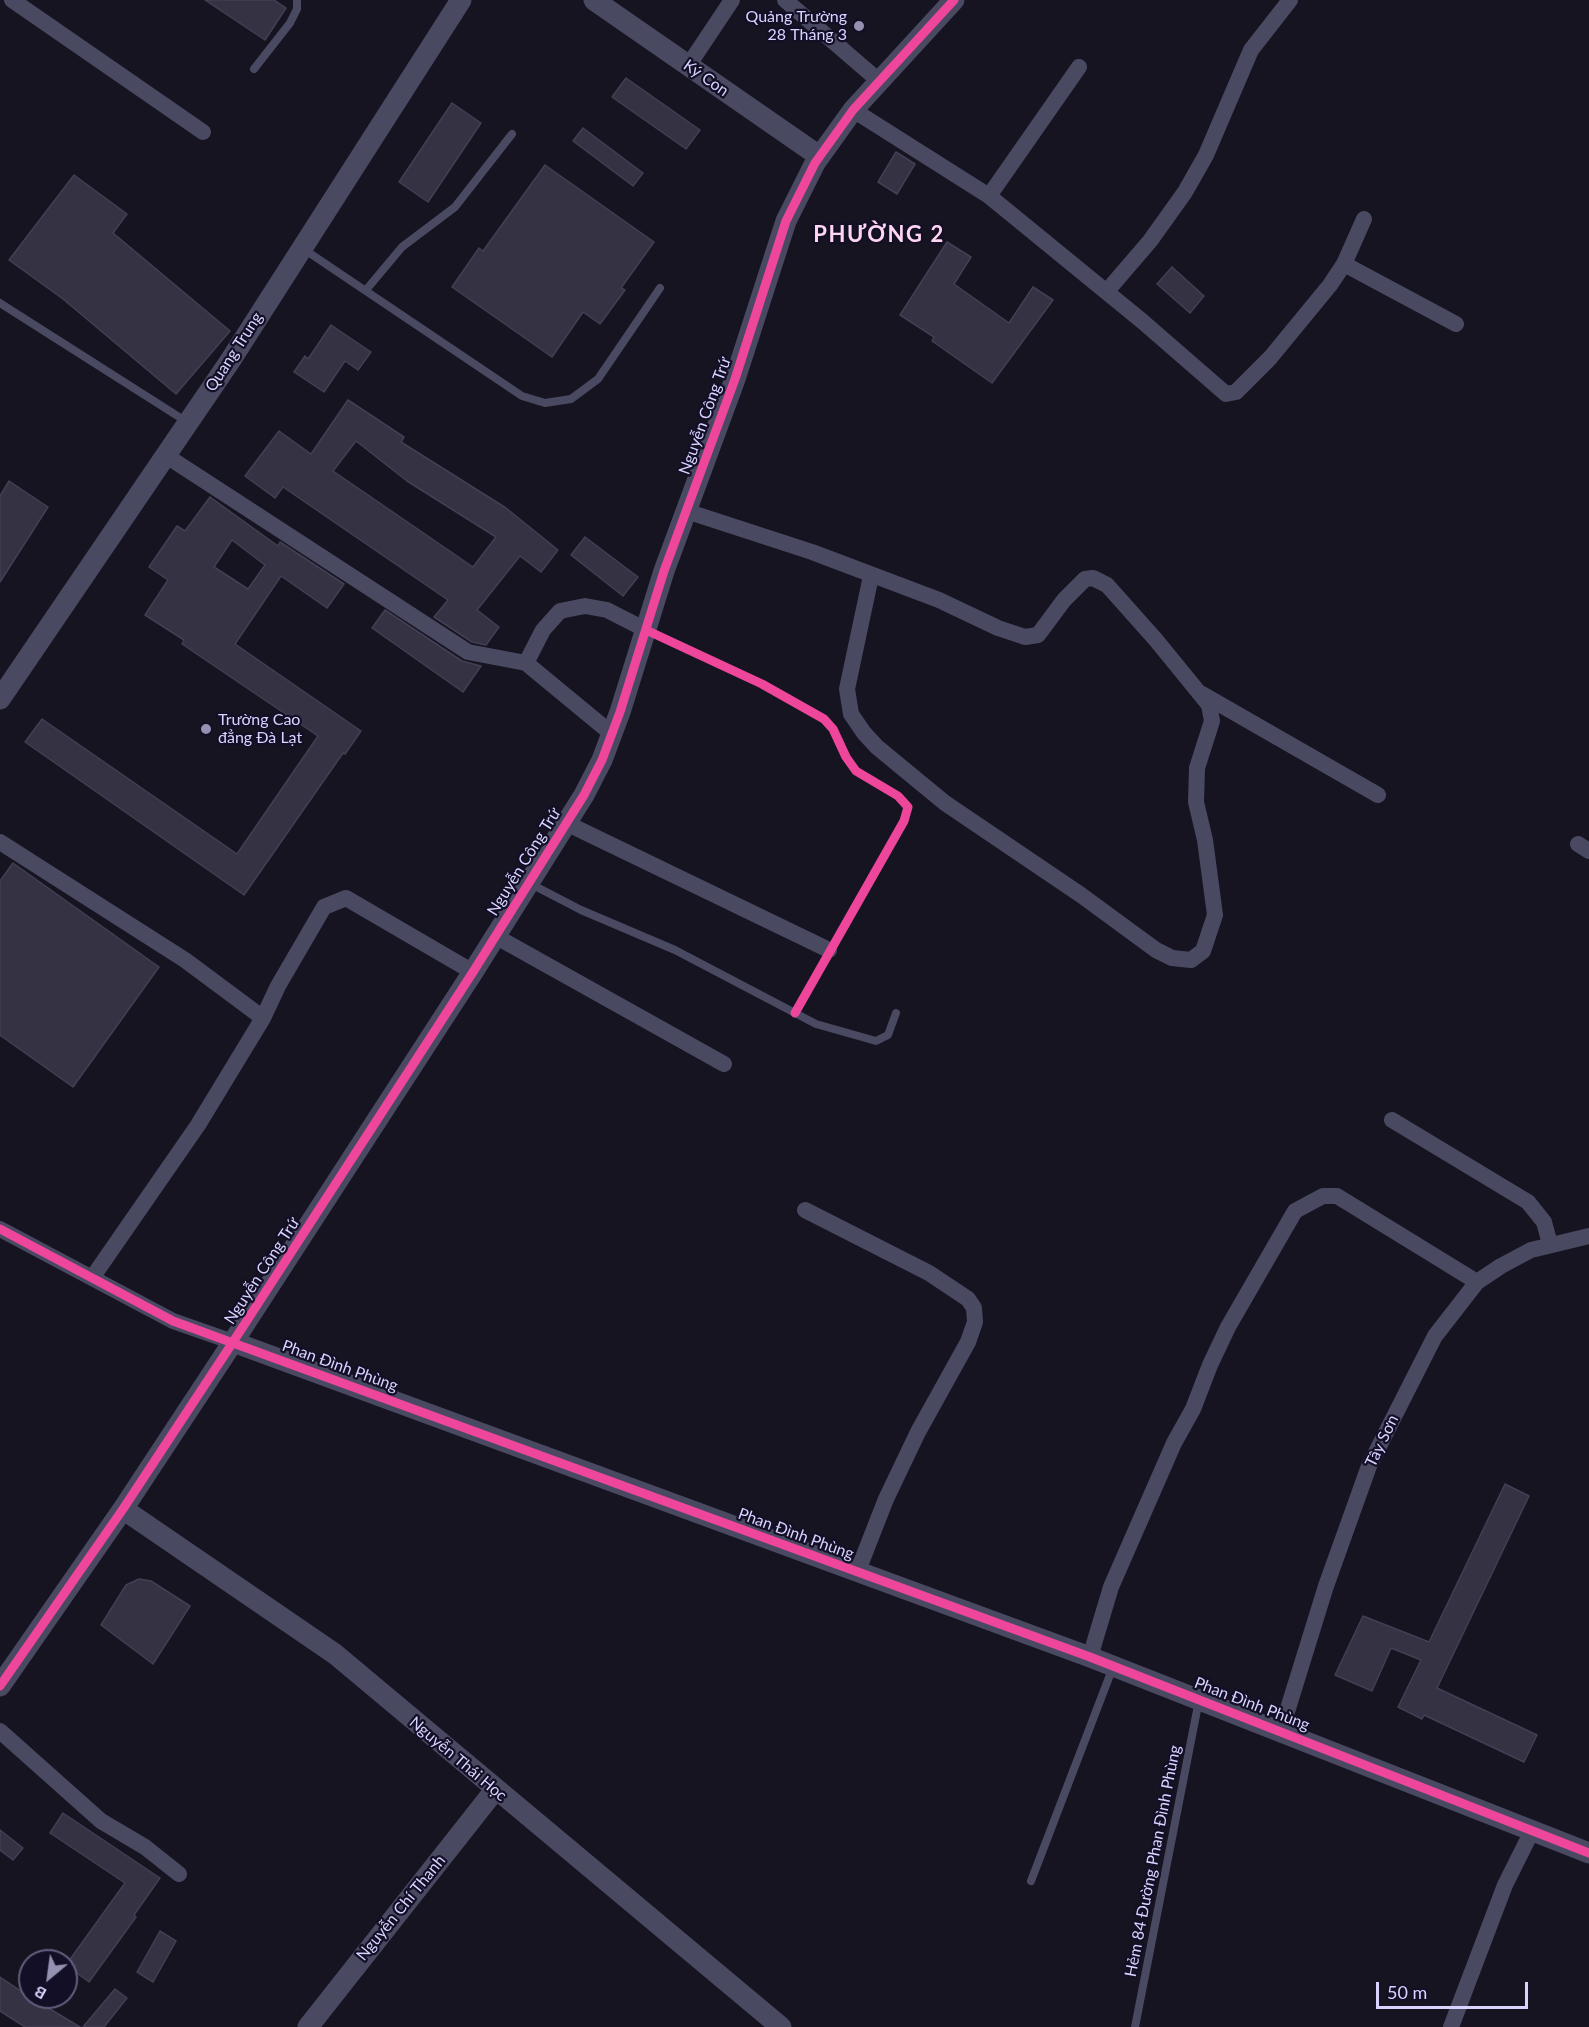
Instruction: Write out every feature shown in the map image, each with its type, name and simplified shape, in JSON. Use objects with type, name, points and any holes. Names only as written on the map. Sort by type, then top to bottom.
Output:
[{"type":"street","points":[[12,0],[203,132]]},
{"type":"street","name":"Quang Trung","points":[[0,699],[187,423],[461,0]]},
{"type":"street","name":"Ký Con","points":[[594,0],[819,156]]},
{"type":"street","points":[[688,66],[732,0]]},
{"type":"street","points":[[785,0],[879,81]]},
{"type":"street","name":"Nguyễn Công Trứ","points":[[0,1686],[123,1509],[233,1342],[473,972],[597,769],[612,734],[686,511],[735,379],[786,221],[819,156],[853,110],[954,0]]},
{"type":"street","points":[[1107,291],[1150,241],[1185,192],[1206,155],[1251,50],[1290,0]]},
{"type":"street","points":[[989,196],[1079,67]]},
{"type":"street","points":[[853,110],[989,196],[1107,291],[1221,392],[1230,394],[1236,392],[1270,358],[1330,285],[1344,264],[1364,219]]},
{"type":"street","points":[[1344,264],[1456,324]]},
{"type":"street","points":[[165,455],[468,652],[526,663],[612,734]]},
{"type":"street","points":[[686,511],[812,552],[870,576],[939,600],[998,628],[1025,637],[1038,635],[1064,600],[1085,579],[1100,580],[1202,693],[1209,705],[1212,721],[1197,768],[1196,802],[1205,840],[1215,915],[1203,951],[1191,960],[1172,958],[1156,950],[1081,895],[945,803],[877,747],[864,733],[851,714],[847,689],[870,576]]},
{"type":"street","points":[[526,663],[543,630],[560,611],[585,606],[607,610],[646,630]]},
{"type":"street","points":[[1202,693],[1378,795]]},
{"type":"street","points":[[566,823],[829,950]]},
{"type":"street","points":[[0,842],[185,960],[263,1017]]},
{"type":"street","points":[[92,1278],[198,1125],[263,1017],[278,986],[324,907],[346,898],[473,972]]},
{"type":"street","points":[[495,936],[724,1064]]},
{"type":"street","points":[[1392,1120],[1528,1202],[1544,1222],[1550,1244]]},
{"type":"street","points":[[1090,1658],[1111,1587],[1174,1443],[1193,1409],[1228,1326],[1295,1211],[1323,1196],[1337,1196],[1477,1282]]},
{"type":"street","points":[[805,1210],[929,1273],[968,1299],[974,1308],[975,1322],[968,1342],[918,1432],[886,1500],[857,1573]]},
{"type":"street","name":"Phan Đình Phùng","points":[[0,1229],[173,1321],[1090,1658],[1589,1853]]},
{"type":"street","name":"Tây Sơn","points":[[1281,1731],[1326,1586],[1369,1466],[1436,1336],[1477,1282],[1531,1250],[1589,1236]]},
{"type":"street","name":"Nguyễn Thái Học","points":[[123,1509],[334,1654],[781,2027]]},
{"type":"street","points":[[0,1731],[101,1821],[145,1847],[179,1874]]},
{"type":"street","name":"Nguyễn Chí Thanh","points":[[308,2027],[495,1790]]},
{"type":"street","points":[[1451,2027],[1505,1885],[1532,1832]]},
{"type":"lane","points":[[254,69],[290,23],[297,9],[297,0]]},
{"type":"lane","points":[[366,290],[402,247],[455,207],[512,134]]},
{"type":"lane","points":[[302,247],[522,396],[544,403],[571,399],[598,379],[660,288]]},
{"type":"lane","points":[[0,303],[187,423]]},
{"type":"lane","points":[[528,883],[580,910],[675,950],[816,1024],[876,1041],[888,1035],[896,1013]]},
{"type":"lane","points":[[1031,1881],[1113,1667]]},
{"type":"lane","name":"Hẻm 84 Đường Phan Đình Phùng","points":[[1135,2027],[1199,1700]]},
{"type":"building","points":[[205,0],[274,0],[286,8],[265,40]]},
{"type":"building","points":[[626,78],[700,130],[686,149],[612,97]]},
{"type":"building","points":[[452,103],[481,123],[428,202],[399,182]]},
{"type":"building","points":[[583,128],[643,173],[633,186],[573,141]]},
{"type":"building","points":[[896,152],[915,164],[897,194],[878,182]]},
{"type":"building","points":[[545,165],[654,242],[621,288],[625,290],[600,324],[583,312],[552,357],[452,287],[479,248],[483,251]]},
{"type":"building","points":[[74,175],[127,214],[113,233],[230,331],[176,394],[63,299],[9,260]]},
{"type":"building","points":[[947,242],[971,257],[954,284],[1009,323],[1033,287],[1053,300],[992,383],[932,341],[934,337],[900,315]]},
{"type":"building","points":[[1172,267],[1204,296],[1190,313],[1157,284]]},
{"type":"building","points":[[331,325],[371,352],[358,370],[345,361],[324,392],[294,372],[305,356],[308,359]]},
{"type":"building","points":[[348,400],[404,437],[401,442],[506,508],[558,550],[541,572],[520,556],[477,610],[499,627],[486,645],[472,642],[434,617],[448,600],[283,487],[275,498],[245,476],[279,431],[311,454]],"holes":[[[356,441],[407,481],[496,537],[473,567],[333,471]]]},
{"type":"building","points":[[9,481],[48,507],[0,582],[0,496]]},
{"type":"building","points":[[210,497],[278,546],[280,542],[344,584],[327,608],[281,576],[235,644],[361,731],[345,754],[343,753],[244,895],[25,742],[42,719],[237,854],[318,736],[182,644],[184,640],[145,615],[168,580],[149,567],[177,526],[185,531]],"holes":[[[232,540],[265,565],[248,589],[214,567]]]},
{"type":"building","points":[[585,537],[638,577],[623,596],[571,555]]},
{"type":"building","points":[[385,610],[462,661],[481,666],[463,692],[372,628]]},
{"type":"building","points":[[13,863],[159,967],[73,1087],[0,1035],[0,881]]},
{"type":"building","points":[[1505,1484],[1529,1496],[1437,1688],[1537,1735],[1524,1762],[1424,1715],[1422,1719],[1398,1707],[1421,1660],[1391,1648],[1372,1691],[1335,1675],[1363,1616],[1429,1642]]},
{"type":"building","points":[[139,1579],[151,1581],[190,1606],[153,1664],[101,1625],[126,1585]]},
{"type":"building","points":[[63,1813],[160,1878],[134,1915],[136,1917],[89,1982],[78,1974],[78,1949],[125,1883],[50,1833]]},
{"type":"building","points":[[0,1830],[23,1848],[13,1860],[0,1850]]},
{"type":"building","points":[[160,1931],[176,1941],[153,1982],[137,1972]]},
{"type":"building","points":[[0,1977],[18,1989],[18,2009],[50,2009],[80,2027],[25,2027],[0,2011]]},
{"type":"building","points":[[115,1989],[127,1998],[104,2027],[83,2027]]},
{"type":"cycle path","points":[[0,1686],[123,1509],[233,1342],[473,972],[584,795],[602,760],[620,712],[664,571],[735,379],[786,221],[815,163],[853,110],[954,0]]},
{"type":"cycle path","points":[[646,630],[762,684],[824,719],[833,729],[846,757],[856,771],[898,796],[908,807],[904,821],[795,1013]]},
{"type":"cycle path","points":[[0,1229],[173,1321],[1090,1657],[1589,1853]]},
{"type":"place","name":"Quảng Trường 28 Tháng 3","points":[[859,26]]},
{"type":"place","name":"Trường Cao đẳng Đà Lạt","points":[[206,729]]},
{"type":"district","name":"PHƯỜNG 2","points":[[879,235]]}]
